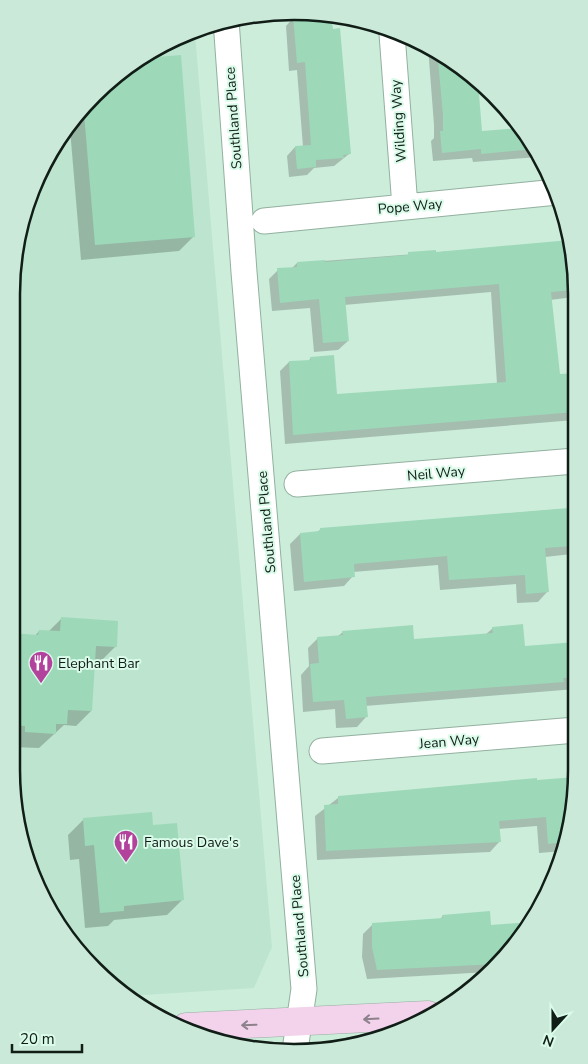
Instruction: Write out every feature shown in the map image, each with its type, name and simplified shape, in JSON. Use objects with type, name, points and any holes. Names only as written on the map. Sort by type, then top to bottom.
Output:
[{"type":"main road","points":[[199,1027],[415,1016]]},
{"type":"street","name":"Southland Place","points":[[227,28],[245,291],[304,989],[296,1044]]},
{"type":"street","name":"Wilding Way","points":[[392,39],[405,207]]},
{"type":"street","name":"Pope Way","points":[[264,220],[548,193]]},
{"type":"street","name":"Neil Way","points":[[297,484],[568,462]]},
{"type":"street","name":"Jean Way","points":[[322,751],[568,731]]},
{"type":"shaded area","points":[[195,39],[272,947],[254,988],[138,995],[127,987],[88,951],[57,907],[41,875],[29,841],[22,806],[20,770],[20,294],[22,258],[29,223],[48,173],[66,142],[88,113],[113,88],[142,66],[173,48]]},
{"type":"building","points":[[293,20],[330,22],[332,22],[333,29],[340,28],[351,154],[343,155],[344,158],[316,160],[316,167],[297,169],[295,146],[311,145],[305,62],[297,63]]},
{"type":"building","points":[[181,55],[195,237],[95,245],[84,118],[113,88],[157,57]]},
{"type":"building","points":[[438,61],[479,91],[482,131],[512,129],[527,150],[481,154],[481,149],[442,153],[440,131],[443,131]]},
{"type":"building","points":[[563,241],[568,291],[551,292],[560,374],[568,373],[568,413],[293,435],[289,361],[311,360],[310,357],[334,355],[337,394],[506,382],[499,284],[345,297],[349,341],[323,343],[319,299],[280,303],[277,268],[297,267],[297,262],[325,260],[325,262],[408,255],[408,252],[436,250],[436,252]]},
{"type":"building","points":[[568,508],[568,546],[545,548],[549,592],[526,594],[525,575],[449,580],[447,556],[354,564],[355,577],[304,582],[300,533],[320,531],[320,528]]},
{"type":"building","points":[[61,617],[118,621],[117,647],[96,646],[92,711],[68,710],[67,724],[56,724],[56,734],[25,732],[25,726],[20,726],[20,634],[38,635],[39,630],[60,631]]},
{"type":"building","points":[[523,624],[525,646],[568,643],[568,678],[563,678],[564,682],[366,697],[368,717],[346,719],[344,700],[313,702],[310,664],[319,663],[317,637],[343,635],[342,631],[413,625],[414,639],[493,633],[492,627]]},
{"type":"building","points":[[537,778],[537,780],[568,778],[566,806],[558,843],[548,844],[546,817],[499,821],[501,842],[326,851],[324,805],[338,804],[338,796]]},
{"type":"building","points":[[152,812],[153,825],[177,823],[184,900],[124,906],[124,911],[100,913],[94,845],[85,846],[83,818]]},
{"type":"building","points":[[490,911],[491,925],[521,923],[488,964],[377,970],[372,947],[372,923],[443,918],[442,915]]},
{"type":"place","name":"Elephant Bar","points":[[41,684]]},
{"type":"place","name":"Famous Dave's","points":[[126,863]]}]
